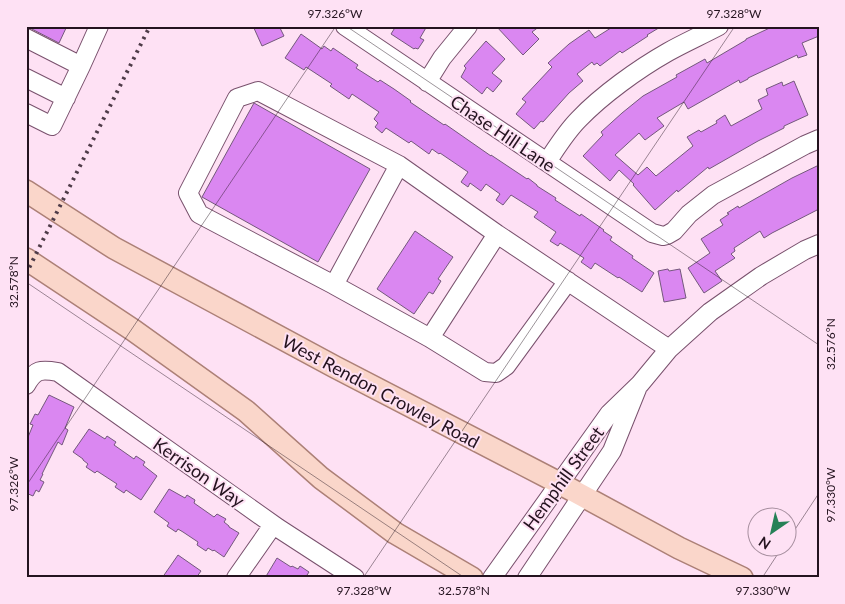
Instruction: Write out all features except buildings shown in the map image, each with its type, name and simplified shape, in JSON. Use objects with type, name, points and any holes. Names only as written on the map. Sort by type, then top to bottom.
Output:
[{"type":"main road","name":"West Rendon Crowley Road","points":[[26,191],[123,252],[334,367],[678,548],[742,578]]},
{"type":"main road","points":[[26,259],[133,330],[246,411],[321,478],[395,533],[472,578]]},
{"type":"street","points":[[26,113],[52,126],[99,26]]},
{"type":"street","name":"Chase Hill Lane","points":[[345,26],[645,229],[663,236],[674,231],[690,214],[713,195],[819,139]]},
{"type":"street","points":[[427,82],[442,58],[468,26]]},
{"type":"street","points":[[547,162],[579,119],[618,86],[668,52],[719,26]]},
{"type":"street","points":[[26,38],[81,66]]},
{"type":"street","points":[[26,78],[66,98]]},
{"type":"street","points":[[568,281],[506,366],[496,373],[485,372],[430,338],[199,214],[188,193],[237,98],[258,91],[399,165],[497,234],[568,281],[669,349]]},
{"type":"street","points":[[334,286],[399,165]]},
{"type":"street","points":[[430,338],[497,234]]},
{"type":"street","name":"Hemphill Street","points":[[492,578],[608,414],[640,384],[669,349],[717,307],[761,276],[805,250],[819,244]]},
{"type":"street","name":"Kerrison Way","points":[[26,385],[31,376],[43,370],[58,372],[273,524],[355,578]]},
{"type":"street","name":"Hemphill Street","points":[[527,578],[612,451],[640,384]]},
{"type":"street","points":[[236,578],[273,524]]},
{"type":"railway","points":[[26,274],[150,26]]}]
